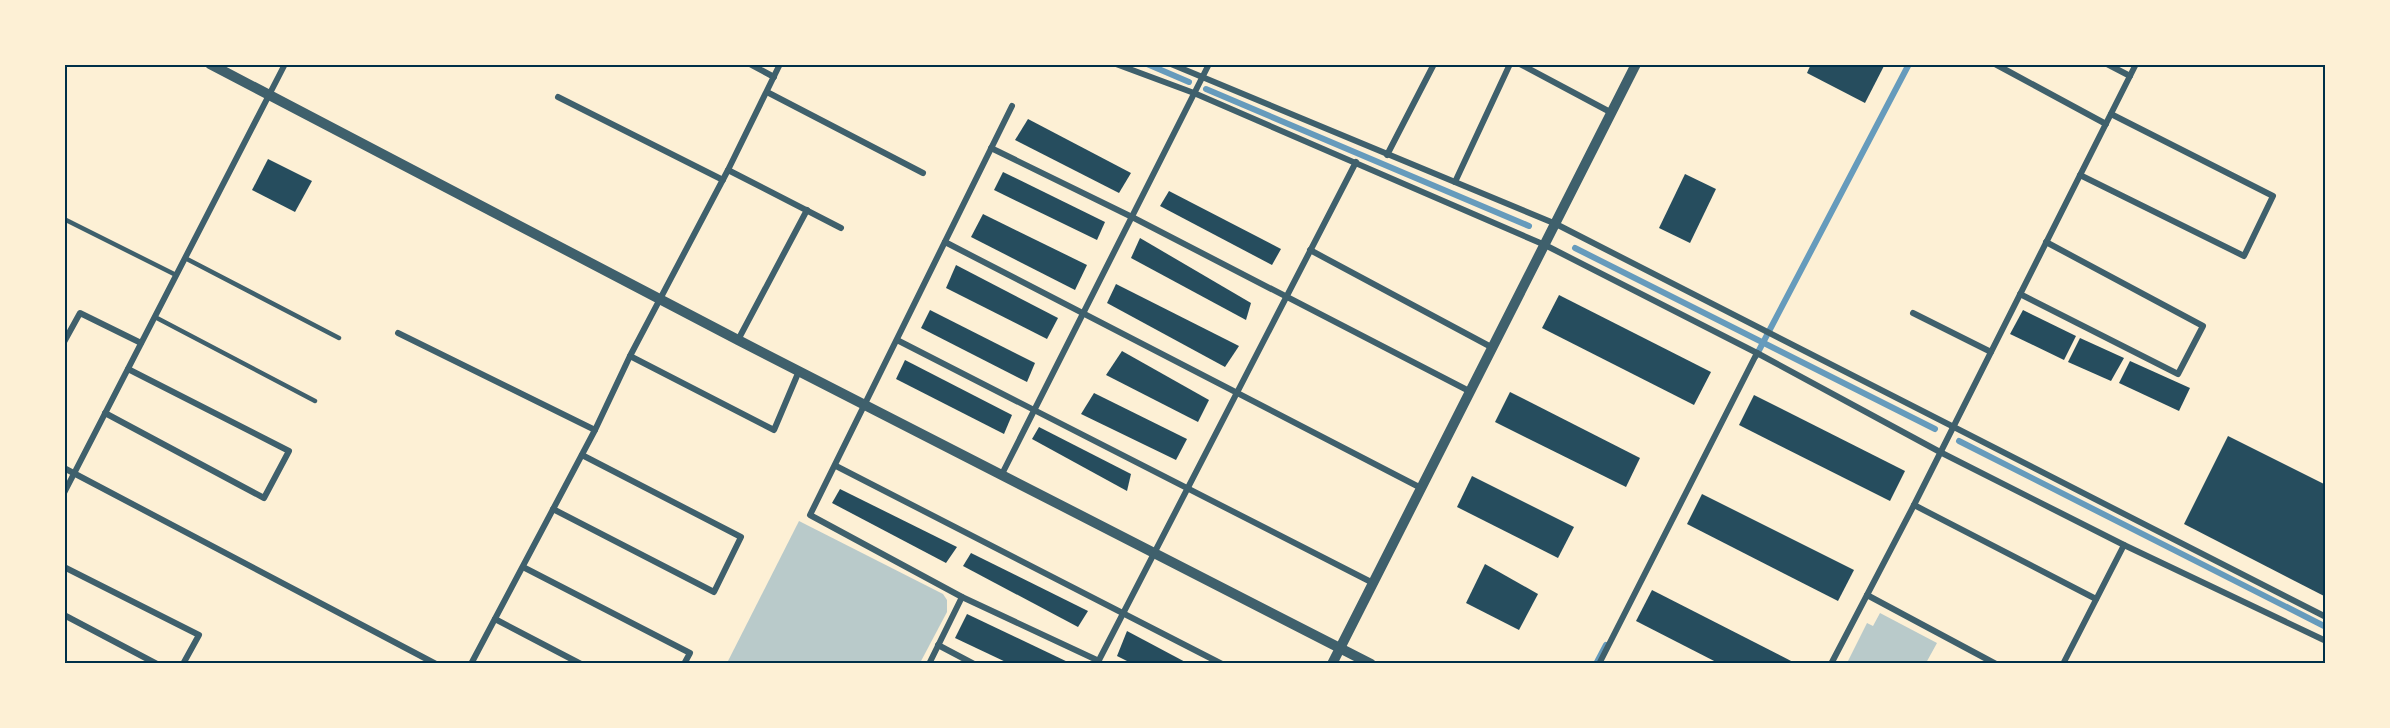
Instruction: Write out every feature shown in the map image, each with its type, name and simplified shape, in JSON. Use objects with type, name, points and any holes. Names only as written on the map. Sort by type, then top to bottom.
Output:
[{"type":"street","points":[[210,64],[738,340],[1371,663]]},
{"type":"street","points":[[64,493],[285,64]]},
{"type":"street","points":[[750,64],[774,77]]},
{"type":"street","points":[[471,663],[595,430],[630,356],[723,180],[780,64]]},
{"type":"street","points":[[1116,64],[1194,93],[1545,245],[1757,353],[1940,452],[2124,545],[2325,641]]},
{"type":"street","points":[[1171,64],[1556,224],[2325,617]]},
{"type":"street","points":[[1002,474],[1209,64]]},
{"type":"street","points":[[1387,155],[1434,64]]},
{"type":"street","points":[[1455,182],[1510,64]]},
{"type":"street","points":[[1520,64],[1612,113]]},
{"type":"street","points":[[1332,663],[1636,64]]},
{"type":"street","points":[[1995,64],[2106,124]]},
{"type":"street","points":[[2107,64],[2130,76]]},
{"type":"street","points":[[1831,663],[1914,505],[2136,64]]},
{"type":"street","points":[[766,92],[923,173]]},
{"type":"street","points":[[558,97],[723,180]]},
{"type":"street","points":[[1011,106],[810,515],[962,597],[1098,662],[1356,162]]},
{"type":"street","points":[[2080,175],[2244,256],[2273,195],[2111,114]]},
{"type":"street","points":[[991,148],[1132,217],[1471,392]]},
{"type":"street","points":[[728,170],[841,228]]},
{"type":"street","points":[[738,340],[807,210]]},
{"type":"street","points":[[945,242],[1422,488]]},
{"type":"street","points":[[2020,294],[2178,374],[2203,326],[2046,242]]},
{"type":"street","points":[[1310,250],[1493,348]]},
{"type":"street","points":[[64,342],[80,313],[141,343]]},
{"type":"street","points":[[1913,313],[1990,352]]},
{"type":"street","points":[[398,333],[595,430]]},
{"type":"street","points":[[897,340],[1373,583]]},
{"type":"street","points":[[1599,663],[1757,353]]},
{"type":"street","points":[[630,356],[774,430],[799,371]]},
{"type":"street","points":[[105,412],[264,498],[284,461],[289,451],[128,369]]},
{"type":"street","points":[[553,509],[714,592],[741,537],[582,455]]},
{"type":"street","points":[[836,466],[1222,663]]},
{"type":"street","points":[[64,468],[436,663]]},
{"type":"street","points":[[1914,505],[2096,599]]},
{"type":"street","points":[[2063,663],[2124,545]]},
{"type":"street","points":[[64,567],[199,635],[183,663]]},
{"type":"street","points":[[523,567],[690,653],[684,663]]},
{"type":"street","points":[[1867,595],[1996,663]]},
{"type":"street","points":[[929,663],[962,597]]},
{"type":"street","points":[[64,615],[157,663]]},
{"type":"street","points":[[495,619],[581,663]]},
{"type":"street","points":[[938,645],[974,663]]},
{"type":"lane","points":[[64,219],[176,275]]},
{"type":"lane","points":[[185,258],[339,338]]},
{"type":"lane","points":[[154,317],[315,401]]},
{"type":"shaded area","points":[[799,521],[943,594],[947,600],[947,612],[920,663],[727,663]]},
{"type":"shaded area","points":[[1880,613],[1937,643],[1926,663],[1847,663],[1867,623],[1873,626]]},
{"type":"building","points":[[1811,64],[1885,64],[1865,103],[1807,73]]},
{"type":"building","points":[[1028,119],[1131,173],[1119,193],[1015,140]]},
{"type":"building","points":[[268,159],[312,181],[295,212],[252,190]]},
{"type":"building","points":[[1003,172],[1105,222],[1097,240],[994,190]]},
{"type":"building","points":[[1685,174],[1716,189],[1690,243],[1659,228]]},
{"type":"building","points":[[1169,191],[1281,249],[1272,265],[1160,206]]},
{"type":"building","points":[[983,214],[1087,265],[1075,290],[971,237]]},
{"type":"building","points":[[1140,238],[1251,303],[1246,320],[1131,258]]},
{"type":"building","points":[[956,265],[1058,318],[1047,339],[946,288]]},
{"type":"building","points":[[1116,284],[1239,346],[1225,367],[1107,303]]},
{"type":"building","points":[[1559,295],[1711,372],[1694,405],[1542,328]]},
{"type":"building","points":[[930,310],[1035,363],[1027,382],[921,328]]},
{"type":"building","points":[[2023,310],[2076,336],[2064,360],[2010,334]]},
{"type":"building","points":[[2080,338],[2124,358],[2111,381],[2068,362]]},
{"type":"building","points":[[1122,351],[1209,400],[1198,422],[1106,375]]},
{"type":"building","points":[[905,360],[1012,415],[1004,434],[896,379]]},
{"type":"building","points":[[2130,361],[2190,388],[2179,411],[2119,383]]},
{"type":"building","points":[[1510,392],[1640,458],[1626,487],[1495,422]]},
{"type":"building","points":[[1094,393],[1187,439],[1176,460],[1081,414]]},
{"type":"building","points":[[1754,395],[1905,471],[1890,501],[1739,425]]},
{"type":"building","points":[[1039,427],[1131,474],[1127,491],[1032,439]]},
{"type":"building","points":[[2228,436],[2326,485],[2326,597],[2184,524]]},
{"type":"building","points":[[1472,476],[1574,527],[1558,558],[1457,507]]},
{"type":"building","points":[[840,489],[957,547],[946,563],[832,503]]},
{"type":"building","points":[[1702,494],[1854,570],[1838,601],[1687,524]]},
{"type":"building","points":[[971,553],[1088,611],[1078,627],[963,566]]},
{"type":"building","points":[[1485,564],[1538,594],[1519,630],[1466,603]]},
{"type":"building","points":[[1652,590],[1797,664],[1720,664],[1636,621]]},
{"type":"building","points":[[967,614],[1072,664],[1010,664],[955,638]]},
{"type":"building","points":[[1127,631],[1189,664],[1133,664],[1117,656]]},
{"type":"waterway","points":[[1147,64],[1189,82]]},
{"type":"waterway","points":[[1756,356],[1909,64]]},
{"type":"waterway","points":[[1206,89],[1529,226]]},
{"type":"waterway","points":[[1575,248],[1935,429]]},
{"type":"waterway","points":[[1959,441],[2326,627]]},
{"type":"waterway","points":[[1596,664],[1606,645]]}]
